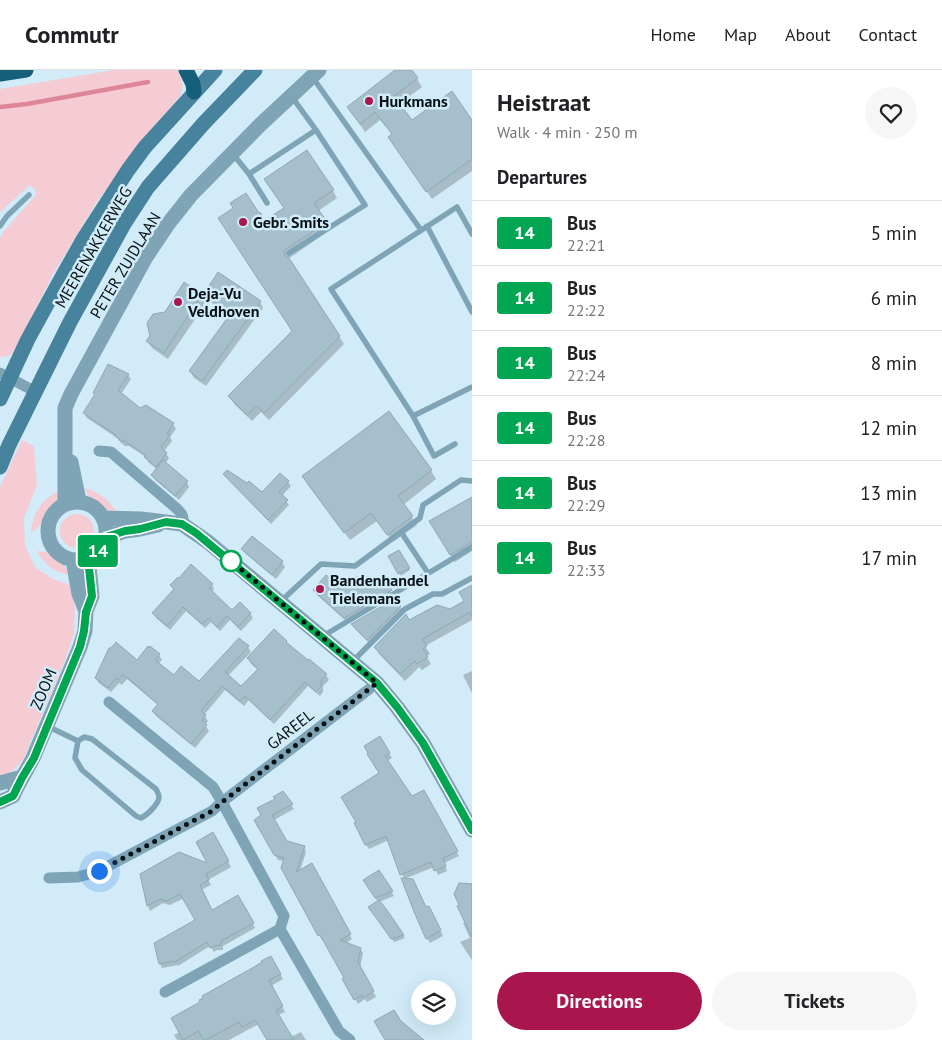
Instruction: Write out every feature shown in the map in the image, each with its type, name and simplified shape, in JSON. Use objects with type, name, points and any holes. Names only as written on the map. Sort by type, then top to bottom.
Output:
[{"type":"highway","points":[[0,74],[26,70]]},
{"type":"highway","points":[[186,70],[193,84],[194,92]]},
{"type":"main road","name":"MEERENAKKERWEG","points":[[0,399],[5,375],[28,339],[84,238],[128,170],[145,147],[215,70]]},
{"type":"main road","name":"MEERENAKKERWEG","points":[[0,467],[70,322],[124,224],[148,187],[204,123],[255,70]]},
{"type":"street","name":"PETER ZUIDLAAN","points":[[72,503],[65,408],[146,257],[168,224],[191,195],[315,73]]},
{"type":"street","points":[[5,375],[36,392]]},
{"type":"street","points":[[99,451],[111,452],[176,508],[183,516],[182,524]]},
{"type":"street","points":[[72,503],[89,504],[98,510],[104,518],[106,537],[104,544],[100,550],[88,558],[73,560],[64,557],[51,544],[48,535],[49,525],[52,516],[58,509],[72,503]]},
{"type":"street","points":[[104,518],[141,519],[182,524],[208,542],[377,683],[423,743],[472,830]]},
{"type":"street","points":[[106,537],[166,522]]},
{"type":"street","name":"ZOOM","points":[[0,802],[13,796],[34,758],[80,647],[86,612],[92,596],[88,558]]},
{"type":"street","name":"ZOOM","points":[[73,560],[79,594],[86,612]]},
{"type":"street","name":"GAREEL","points":[[49,878],[78,877],[99,871],[212,811],[377,683]]},
{"type":"street","points":[[109,702],[213,787],[284,916],[280,929],[165,992]]},
{"type":"street","points":[[0,783],[22,778]]},
{"type":"street","points":[[280,929],[339,1031],[350,1040]]},
{"type":"lane","points":[[315,73],[421,230]]},
{"type":"lane","points":[[289,253],[365,205],[316,130],[291,96]]},
{"type":"lane","points":[[249,174],[316,130]]},
{"type":"lane","points":[[232,153],[249,174],[268,203]]},
{"type":"lane","points":[[0,226],[7,216],[29,195]]},
{"type":"lane","points":[[455,444],[434,456],[413,416],[331,289],[457,207],[472,234]]},
{"type":"lane","points":[[427,226],[472,312]]},
{"type":"lane","points":[[413,416],[472,387]]},
{"type":"lane","points":[[279,602],[321,564],[355,566],[420,518],[423,505],[461,480],[472,482]]},
{"type":"lane","points":[[401,532],[428,573]]},
{"type":"lane","points":[[322,637],[472,547]]},
{"type":"lane","points":[[352,662],[406,609],[433,594],[442,594],[472,578]]},
{"type":"lane","points":[[47,726],[78,741]]},
{"type":"lane","points":[[84,737],[92,739],[156,789],[159,796],[158,802],[146,815],[141,818],[136,816],[82,770],[75,758],[78,741],[84,737]]},
{"type":"shaded area","points":[[114,70],[177,70],[181,76],[182,83],[180,96],[98,200],[53,274],[16,349],[9,356],[0,357],[0,238],[36,195],[35,190],[30,185],[0,212],[0,89]]},
{"type":"shaded area","points":[[22,440],[34,446],[37,485],[24,518],[25,545],[35,567],[53,579],[71,585],[75,608],[74,634],[62,668],[23,760],[10,773],[0,776],[0,487]]},
{"type":"shaded area","points":[[84,488],[104,497],[118,514],[112,514],[105,510],[88,495]]},
{"type":"shaded area","points":[[61,489],[59,496],[40,525],[31,533],[36,512],[40,506]]},
{"type":"shaded area","points":[[77,514],[89,519],[94,531],[89,543],[77,548],[65,543],[60,531],[65,519]]},
{"type":"shaded area","points":[[122,538],[112,559],[93,573],[98,559],[114,541]]},
{"type":"shaded area","points":[[37,551],[46,552],[63,564],[70,575],[51,567]]},
{"type":"building","points":[[395,70],[412,70],[418,78],[394,96],[412,120],[452,91],[472,120],[472,159],[426,192],[388,137],[392,134],[375,112],[360,124],[347,107]]},
{"type":"building","points":[[307,150],[334,190],[314,203],[327,222],[286,249],[284,254],[289,258],[340,336],[264,413],[257,406],[247,415],[228,396],[292,331],[218,218],[233,208],[230,203],[246,193],[265,220],[284,208],[264,179]]},
{"type":"building","points":[[218,272],[261,301],[202,381],[189,371],[231,313],[203,295]]},
{"type":"building","points":[[184,282],[202,294],[164,353],[146,341],[150,336],[147,323],[153,314],[165,312]]},
{"type":"building","points":[[108,364],[129,374],[118,390],[140,408],[146,405],[174,423],[167,433],[170,435],[161,447],[167,453],[156,467],[144,457],[145,455],[83,413],[95,394],[93,393]]},
{"type":"building","points":[[389,411],[432,470],[398,496],[413,516],[387,535],[371,513],[344,533],[302,476]]},
{"type":"building","points":[[163,460],[188,481],[175,496],[151,475]]},
{"type":"building","points":[[227,470],[247,483],[249,481],[262,492],[280,473],[289,481],[279,492],[288,500],[268,520],[223,474]]},
{"type":"building","points":[[472,497],[472,542],[450,555],[429,521]]},
{"type":"building","points":[[252,536],[283,561],[272,575],[241,549]]},
{"type":"building","points":[[399,550],[410,568],[398,574],[388,556]]},
{"type":"building","points":[[191,564],[213,584],[209,588],[232,610],[240,602],[251,613],[238,627],[227,616],[217,627],[208,618],[202,624],[183,607],[167,626],[152,613],[174,589],[170,585]]},
{"type":"building","points":[[326,575],[339,585],[356,576],[363,586],[383,575],[392,590],[344,618],[313,590]]},
{"type":"building","points":[[472,585],[472,616],[470,612],[422,639],[427,646],[423,649],[428,657],[417,664],[415,661],[400,674],[374,647],[406,614],[409,620],[437,605],[450,609],[464,601],[459,592]]},
{"type":"building","points":[[396,598],[401,606],[367,640],[351,624]]},
{"type":"building","points":[[274,629],[286,642],[327,674],[321,680],[321,686],[316,692],[305,682],[270,720],[245,696],[240,701],[222,686],[201,711],[206,715],[202,720],[207,725],[191,744],[152,711],[158,704],[123,674],[118,680],[116,678],[108,688],[95,678],[109,648],[116,642],[137,660],[150,646],[160,654],[155,660],[174,675],[181,666],[199,681],[239,638],[249,646],[225,672],[241,686],[258,669],[247,658]]},
{"type":"building","points":[[380,736],[390,753],[385,756],[412,796],[424,790],[458,851],[443,858],[446,866],[434,871],[431,862],[400,875],[386,836],[365,845],[354,823],[356,822],[341,797],[379,773],[364,746]]},
{"type":"building","points":[[283,791],[293,804],[272,815],[287,841],[305,846],[296,872],[312,863],[351,934],[340,940],[361,948],[358,962],[374,991],[363,998],[362,995],[354,1000],[342,979],[344,978],[320,935],[318,936],[281,868],[284,858],[274,855],[254,820],[261,815],[257,808],[275,799],[273,797]]},
{"type":"building","points":[[213,832],[229,861],[206,874],[209,880],[200,885],[212,910],[238,895],[254,923],[221,941],[221,945],[210,948],[207,942],[175,962],[159,964],[154,943],[195,920],[180,894],[167,901],[160,899],[147,906],[140,874],[179,852],[207,863],[196,842]]},
{"type":"building","points":[[379,870],[393,891],[375,898],[363,880]]},
{"type":"building","points":[[401,878],[413,879],[426,907],[429,906],[441,930],[426,939],[415,914]]},
{"type":"building","points":[[459,883],[472,884],[472,937],[457,906],[459,905],[454,894]]},
{"type":"building","points":[[379,900],[404,935],[391,939],[368,907]]},
{"type":"building","points":[[271,956],[281,974],[269,980],[283,1006],[276,1010],[294,1040],[267,1040],[255,1020],[242,1027],[239,1022],[206,1040],[198,1031],[183,1040],[171,1018],[200,1002],[199,1000],[203,998],[202,996]]},
{"type":"building","points":[[394,1010],[401,1021],[424,1040],[385,1040],[374,1021]]},
{"type":"waterway","points":[[0,107],[27,104],[148,82]]},
{"type":"bus line","name":"14","points":[[0,802],[13,796],[34,758],[80,647],[86,612],[92,596],[88,558],[100,550],[106,537],[166,522],[182,524],[208,542],[377,683],[423,743],[472,830]]},
{"type":"place","name":"Hurkmans","points":[[369,101]]},
{"type":"place","name":"Gebr. Smits","points":[[243,222]]},
{"type":"place","name":"Deja-Vu Veldhoven","points":[[178,302]]},
{"type":"place","name":"Bandenhandel Tielemans","points":[[320,589]]},
{"type":"route","points":[[99,871],[212,811],[377,683],[231,561]]}]
